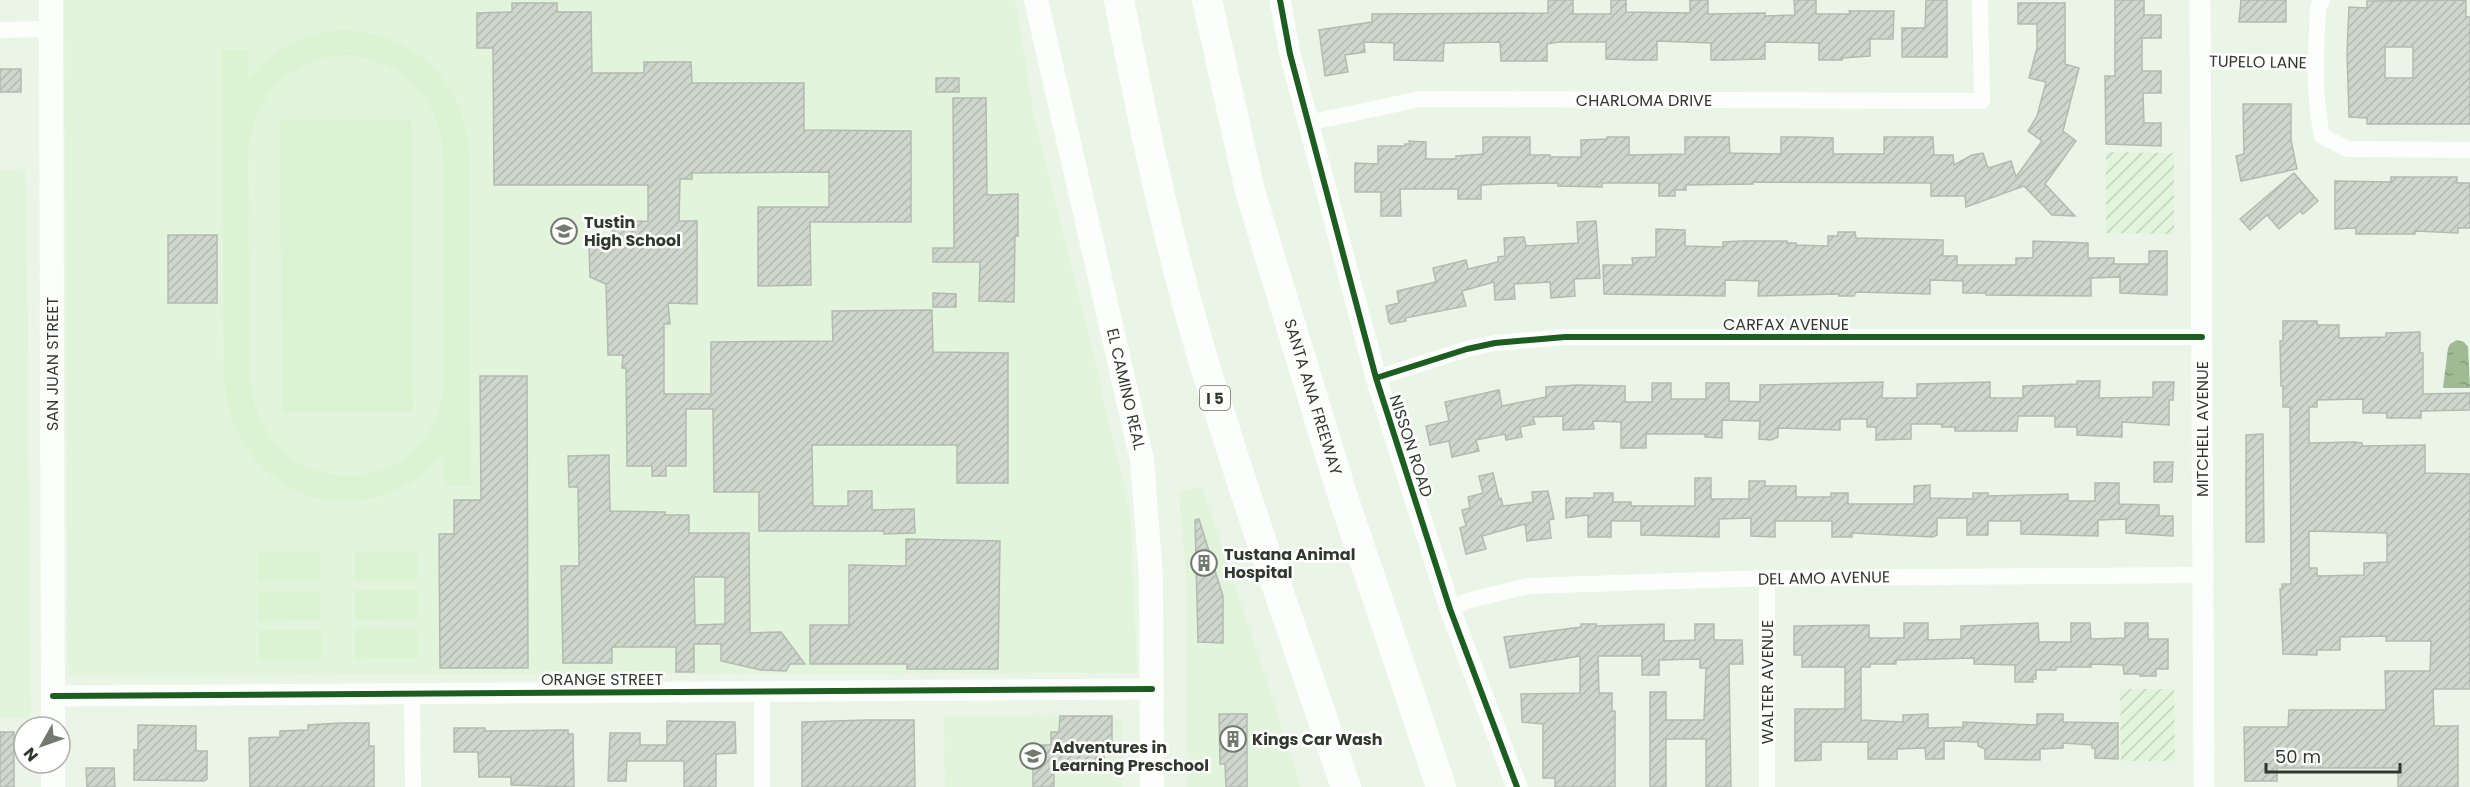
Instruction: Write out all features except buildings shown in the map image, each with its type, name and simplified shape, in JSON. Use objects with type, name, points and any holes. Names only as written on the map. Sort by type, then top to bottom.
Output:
[{"type":"highway","name":"I 5","points":[[1119,0],[1166,223],[1200,346],[1233,456],[1346,787]]},
{"type":"highway","name":"SANTA ANA FREEWAY","points":[[1207,0],[1253,202],[1342,494],[1441,787]]},
{"type":"highway","points":[[1216,46],[1226,0]]},
{"type":"main road","name":"SAN JUAN STREET","points":[[51,0],[53,715]]},
{"type":"main road","name":"EL CAMINO REAL","points":[[1036,0],[1142,460],[1151,577],[1152,787]]},
{"type":"street","name":"NISSON ROAD","points":[[1280,0],[1290,54],[1376,378],[1450,609],[1517,787]]},
{"type":"street","name":"CHARLOMA DRIVE","points":[[1308,123],[1420,99],[1982,101],[1980,0]]},
{"type":"street","name":"MITCHELL AVENUE","points":[[2200,0],[2204,787]]},
{"type":"street","points":[[2322,0],[2318,7],[2315,63],[2317,113],[2322,136],[2348,150],[2470,150]]},
{"type":"street","points":[[0,30],[51,29]]},
{"type":"street","name":"TUPELO LANE","points":[[2201,61],[2315,63]]},
{"type":"street","name":"CARFAX AVENUE","points":[[1376,378],[1467,349],[1495,343],[1565,337],[2202,337]]},
{"type":"street","name":"DEL AMO AVENUE","points":[[1450,609],[1470,600],[1528,586],[1767,578],[2203,575]]},
{"type":"street","name":"WALTER AVENUE","points":[[1767,578],[1767,787]]},
{"type":"street","name":"ORANGE STREET","points":[[53,696],[1152,689]]},
{"type":"street","points":[[762,691],[762,787]]},
{"type":"street","points":[[412,694],[413,787]]},
{"type":"shaded area","name":"Tustin High School","points":[[64,0],[1015,0],[1035,122],[1090,340],[1130,514],[1137,673],[68,675]]},
{"type":"shaded area","points":[[345,30],[371,34],[394,41],[415,52],[432,66],[446,83],[465,127],[469,153],[471,486],[445,486],[444,455],[412,482],[377,497],[341,501],[307,495],[276,479],[251,454],[233,420],[224,379],[222,50],[248,50],[248,77],[269,57],[292,43]],"holes":[[[345,55],[384,64],[414,84],[434,114],[440,133],[443,153],[445,378],[435,421],[412,451],[383,470],[349,476],[315,470],[284,452],[261,422],[250,379],[248,153],[257,114],[277,84],[290,73],[324,58]]]},
{"type":"shaded area","points":[[280,119],[411,119],[413,412],[282,412]]},
{"type":"shaded area","points":[[2106,152],[2174,153],[2174,234],[2106,233]]},
{"type":"shaded area","points":[[26,169],[31,715],[12,715],[12,718],[0,718],[0,170]]},
{"type":"shaded area","points":[[1202,487],[1301,787],[1187,787],[1187,586],[1179,491]]},
{"type":"shaded area","points":[[417,551],[417,581],[355,581],[355,552]]},
{"type":"shaded area","points":[[258,552],[320,552],[320,581],[258,581]]},
{"type":"shaded area","points":[[355,590],[417,590],[418,619],[355,620]]},
{"type":"shaded area","points":[[258,591],[320,591],[320,620],[258,621]]},
{"type":"shaded area","points":[[355,629],[417,629],[417,658],[355,659]]},
{"type":"shaded area","points":[[259,630],[321,630],[321,659],[259,659]]},
{"type":"shaded area","points":[[2120,689],[2174,689],[2175,761],[2121,761]]},
{"type":"shaded area","name":"Adventures in Learning Preschool","points":[[1113,715],[1122,724],[1122,787],[945,787],[944,716]]},
{"type":"water","points":[[2457,340],[2464,342],[2468,347],[2470,388],[2443,388],[2448,348]]},
{"type":"cycle path","points":[[1280,0],[1290,54],[1376,378],[1450,609],[1517,787]]},
{"type":"cycle path","points":[[1376,378],[1467,349],[1495,343],[1565,337],[2202,337]]},
{"type":"cycle path","points":[[53,696],[1152,689]]},
{"type":"place","name":"Tustin High School","points":[[564,231]]},
{"type":"place","name":"Tustana Animal Hospital","points":[[1204,563]]},
{"type":"place","name":"Kings Car Wash","points":[[1233,739]]},
{"type":"place","name":"Adventures in Learning Preschool","points":[[1033,756]]}]
